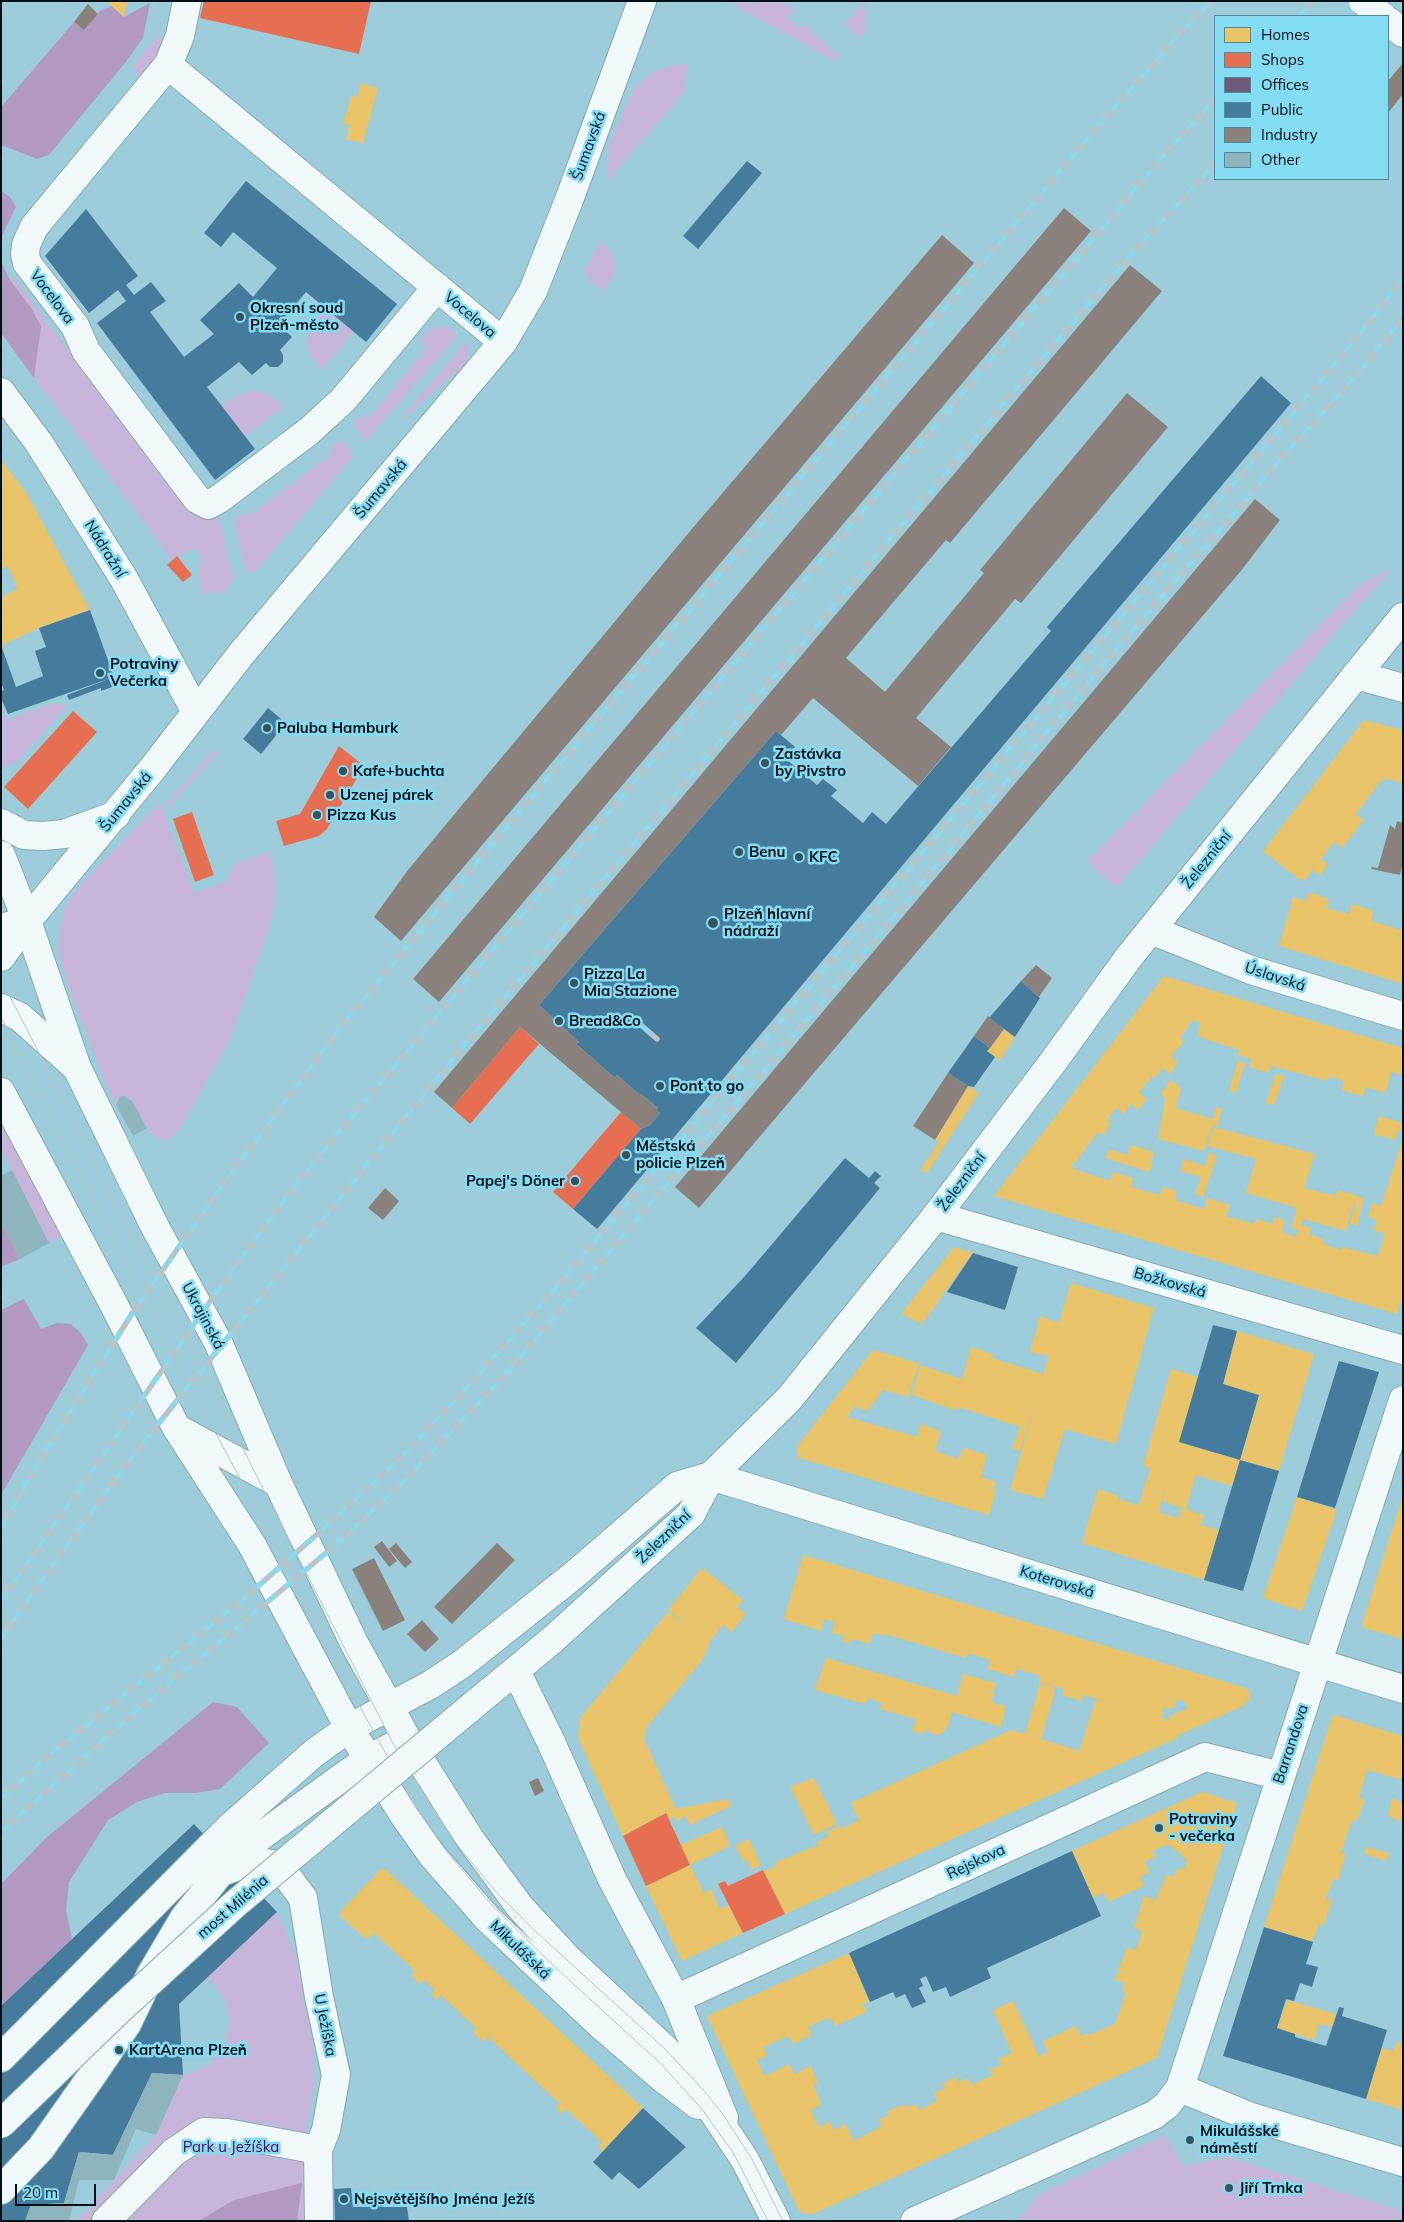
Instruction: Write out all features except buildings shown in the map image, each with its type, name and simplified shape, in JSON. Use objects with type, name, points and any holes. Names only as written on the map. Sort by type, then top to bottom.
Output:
[{"type":"main road","points":[[168,65],[180,36],[187,1]]},
{"type":"main road","name":"Šumavská","points":[[1,957],[27,921],[116,815],[242,653],[503,342],[532,291],[569,200],[642,1]]},
{"type":"main road","points":[[1363,1],[1381,15]]},
{"type":"main road","points":[[1389,22],[1403,34]]},
{"type":"main road","name":"Vocelova","points":[[437,287],[343,400],[308,432],[219,499],[208,505],[197,499],[86,351],[75,326],[27,263],[24,254],[34,227],[168,65],[437,287],[503,342]]},
{"type":"main road","name":"Nádražní","points":[[1,392],[39,444],[124,579],[196,712]]},
{"type":"main road","name":"Železniční","points":[[476,1703],[516,1671],[690,1514],[711,1476],[789,1398],[936,1216],[1151,930],[1403,617]]},
{"type":"main road","points":[[1356,675],[1403,688]]},
{"type":"main road","points":[[1,823],[24,835],[43,836],[64,834],[116,815]]},
{"type":"main road","name":"Ukrajinská","points":[[1,855],[27,921],[77,1068],[155,1227],[218,1342],[278,1483],[354,1642],[388,1706]]},
{"type":"main road","points":[[1,928],[27,921]]},
{"type":"main road","name":"Úslavská","points":[[1151,930],[1251,970],[1403,1016]]},
{"type":"main road","points":[[1,1008],[28,1023],[77,1068]]},
{"type":"main road","points":[[1,1092],[8,1112],[113,1303],[176,1427],[252,1546],[349,1728]]},
{"type":"main road","name":"Božkovská","points":[[936,1216],[1403,1350]]},
{"type":"main road","name":"Barrandova","points":[[1180,2088],[1403,1400]]},
{"type":"main road","points":[[176,1427],[278,1483]]},
{"type":"main road","points":[[1,2058],[229,1828],[314,1753],[349,1728],[430,1685],[462,1664],[574,1575],[677,1486],[711,1476]]},
{"type":"main road","name":"Koterovská","points":[[711,1476],[1403,1689]]},
{"type":"main road","points":[[516,1671],[551,1742],[612,1879],[676,1999],[730,2137]]},
{"type":"main road","name":"most Milénia","points":[[1,2124],[118,2011],[235,1904],[476,1703]]},
{"type":"main road","name":"Mikulášská","points":[[388,1706],[470,1839],[520,1907],[568,1959],[664,2048],[692,2080],[754,2177],[776,2221]]},
{"type":"main road","name":"Mikulášská","points":[[349,1728],[432,1855],[488,1920],[604,2028],[702,2109],[730,2137]]},
{"type":"main road","points":[[1,2190],[41,2148],[85,2085],[127,2024],[151,1974],[184,1918],[220,1873],[257,1839],[368,1759],[407,1739]]},
{"type":"main road","name":"Rejskova","points":[[676,1999],[1204,1757],[1281,1776]]},
{"type":"main road","name":"U Ježíška","points":[[220,1873],[245,1864],[260,1862],[272,1864],[283,1871],[303,1898],[336,2075],[326,2130],[318,2150],[319,2221]]},
{"type":"main road","points":[[915,2221],[1154,2115],[1167,2105],[1180,2088],[1251,2117],[1403,2162]]},
{"type":"main road","points":[[106,2221],[174,2152],[204,2132],[227,2133],[318,2150]]},
{"type":"green space","points":[[731,1],[745,1],[751,6],[755,1],[777,3],[783,1],[786,4],[788,2],[795,9],[788,16],[800,28],[804,24],[841,57],[834,60],[740,9]]},
{"type":"green space","points":[[861,1],[865,1],[867,28],[860,38],[845,24],[863,4]]},
{"type":"green space","points":[[158,36],[168,38],[143,81],[134,71],[134,64]]},
{"type":"green space","points":[[688,64],[684,92],[609,180],[607,166],[610,143],[631,94],[637,85],[650,74],[663,68]]},
{"type":"green space","points":[[600,242],[608,247],[616,263],[614,276],[603,291],[590,280],[584,271]]},
{"type":"green space","points":[[13,276],[176,496],[189,509],[218,515],[233,576],[232,584],[223,593],[201,593],[199,570],[201,556],[196,550],[188,550],[183,555],[181,554],[171,560],[34,378],[41,326],[10,280]]},
{"type":"green space","points":[[325,308],[354,332],[322,370],[311,356],[307,343],[308,330]]},
{"type":"green space","points":[[442,326],[454,330],[456,338],[366,441],[354,426],[357,420],[362,415],[368,419],[427,348],[419,341],[430,329]]},
{"type":"green space","points":[[469,339],[469,352],[464,365],[404,418],[403,415]]},
{"type":"green space","points":[[254,390],[270,395],[284,407],[245,437],[222,406],[234,398]]},
{"type":"green space","points":[[340,440],[353,453],[352,458],[256,571],[250,573],[246,570],[235,525],[236,519],[244,512],[248,517],[333,453],[329,448]]},
{"type":"green space","points":[[1392,568],[1116,888],[1087,862],[1359,585]]},
{"type":"green space","points":[[51,704],[68,705],[16,763],[1,768],[1,708],[7,720]]},
{"type":"green space","points":[[214,750],[218,753],[168,808],[165,805]]},
{"type":"green space","points":[[160,802],[194,893],[227,881],[234,864],[270,851],[276,890],[274,909],[268,931],[231,1038],[177,1134],[168,1140],[162,1140],[151,1135],[129,1097],[120,1097],[116,1105],[107,1087],[68,985],[59,954],[59,932],[64,910],[76,890]]},
{"type":"green space","points":[[1,1118],[61,1236],[49,1243],[1,1149]]},
{"type":"green space","name":"Park u Ježíška","points":[[277,1912],[295,1953],[313,2046],[315,2084],[307,2122],[302,2176],[307,2187],[306,2221],[77,2221],[156,2135],[183,2075],[205,2067],[219,2055],[227,2038],[230,2020],[226,2002],[216,1987],[206,1978]]},
{"type":"green space","name":"Mikulášské náměstí","points":[[1166,2135],[1183,2166],[1228,2157],[1403,2211],[1403,2221],[1018,2221],[1038,2195]]},
{"type":"shaded area","points":[[150,3],[143,38],[125,63],[49,155],[37,159],[1,145],[1,107],[74,22],[84,30],[101,10],[112,6],[124,17]]},
{"type":"shaded area","points":[[1,191],[10,197],[16,207],[1,238]]},
{"type":"shaded area","points":[[1,262],[10,280],[31,308],[41,326],[34,378],[1,333]]},
{"type":"shaded area","points":[[1,1222],[20,1259],[1,1267]]},
{"type":"shaded area","points":[[24,1299],[41,1329],[57,1323],[71,1324],[81,1333],[88,1345],[1,1495],[1,1310]]},
{"type":"shaded area","points":[[213,1702],[237,1707],[269,1743],[220,1789],[196,1793],[165,1793],[137,1802],[108,1820],[69,1882],[66,1910],[72,1939],[1,2006],[1,1884],[47,1837]]},
{"type":"shaded area","points":[[302,2183],[297,2221],[199,2221],[234,2200]]},
{"type":"tram line","points":[[1,979],[134,1238],[212,1383],[252,1467],[394,1745],[426,1798],[458,1846],[498,1894],[534,1930],[664,2048],[705,2092],[722,2113],[752,2159],[783,2221]]},
{"type":"tram line","points":[[1,1017],[194,1394],[270,1533],[366,1718],[417,1809],[444,1848],[489,1902],[557,1969],[661,2064],[702,2109],[734,2154],[768,2221]]},
{"type":"railway","points":[[1,1528],[44,1453],[133,1312],[227,1179],[340,1028],[489,848],[1111,111],[1175,39],[1212,1]]},
{"type":"railway","points":[[1300,15],[1314,1]]},
{"type":"railway","points":[[1363,15],[1378,1]]},
{"type":"railway","points":[[1,1601],[225,1280],[288,1195],[334,1138],[1169,149],[1214,101]]},
{"type":"railway","points":[[1,1639],[142,1444],[450,1062],[1070,325],[1136,249],[1214,165]]},
{"type":"railway","points":[[1,1798],[52,1753],[241,1601],[322,1530],[397,1461],[466,1389],[559,1284],[1359,335],[1403,279]]},
{"type":"railway","points":[[1,1832],[133,1714],[332,1548],[398,1487],[498,1383],[867,949],[1109,658],[1272,469],[1360,371],[1403,318]]},
{"type":"railway","points":[[642,1026],[657,1039]]},
{"type":"place","name":"Okresní soud Plzeň-město","points":[[240,317]]},
{"type":"place","name":"Potraviny Večerka","points":[[100,673]]},
{"type":"place","name":"Paluba Hamburk","points":[[267,728]]},
{"type":"place","name":"Zastávka by Pivstro","points":[[765,763]]},
{"type":"place","name":"Kafe+buchta","points":[[343,771]]},
{"type":"place","name":"Uzenej párek","points":[[330,795]]},
{"type":"place","name":"Pizza Kus","points":[[317,815]]},
{"type":"place","name":"Benu","points":[[739,852]]},
{"type":"place","name":"KFC","points":[[799,857]]},
{"type":"place","name":"Plzeň hlavní nádraží","points":[[713,923]]},
{"type":"place","name":"Pizza La Mia Stazione","points":[[574,983]]},
{"type":"place","name":"Bread&Co","points":[[559,1021]]},
{"type":"place","name":"Pont to go","points":[[660,1086]]},
{"type":"place","name":"Městská policie Plzeň","points":[[626,1155]]},
{"type":"place","name":"Papej's Döner","points":[[575,1181]]},
{"type":"place","name":"Potraviny - večerka","points":[[1159,1828]]},
{"type":"place","name":"KartArena Plzeň","points":[[119,2050]]},
{"type":"place","name":"Mikulášské náměstí","points":[[1190,2140]]},
{"type":"place","name":"Jiří Trnka","points":[[1229,2188]]},
{"type":"place","name":"Nejsvětějšího Jména Ježíš","points":[[344,2199]]}]
